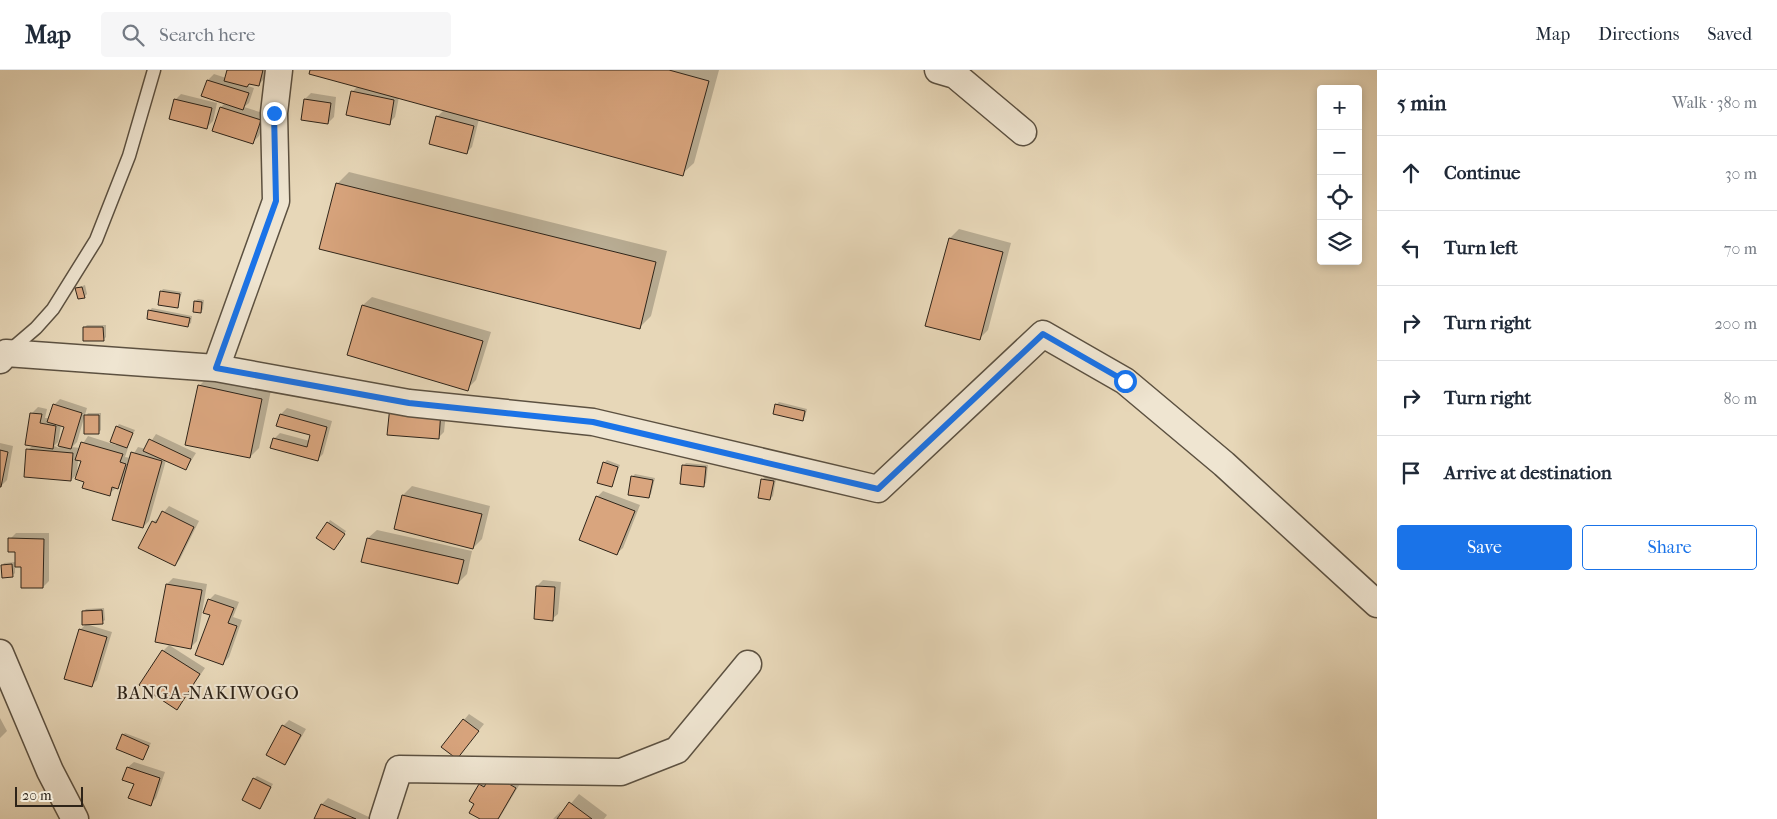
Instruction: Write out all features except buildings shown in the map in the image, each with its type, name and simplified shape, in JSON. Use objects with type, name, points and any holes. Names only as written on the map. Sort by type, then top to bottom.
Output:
[{"type":"street","points":[[216,368],[276,201],[274,113],[279,70]]},
{"type":"street","points":[[938,70],[955,75],[1023,132]]},
{"type":"street","points":[[3,357],[216,368],[409,403],[593,422],[878,489],[1043,334],[1125,381],[1224,464],[1377,604]]},
{"type":"street","points":[[0,654],[50,771],[75,819]]},
{"type":"street","points":[[383,819],[399,769],[621,772],[677,750],[748,664]]},
{"type":"lane","points":[[3,357],[36,328],[53,308],[96,240],[129,156],[154,70]]},
{"type":"district","name":"BANGA-NAKIWOGO","points":[[208,693]]},
{"type":"route","points":[[274,113],[276,201],[216,368],[409,403],[593,422],[878,489],[1043,334],[1125,381]]}]
